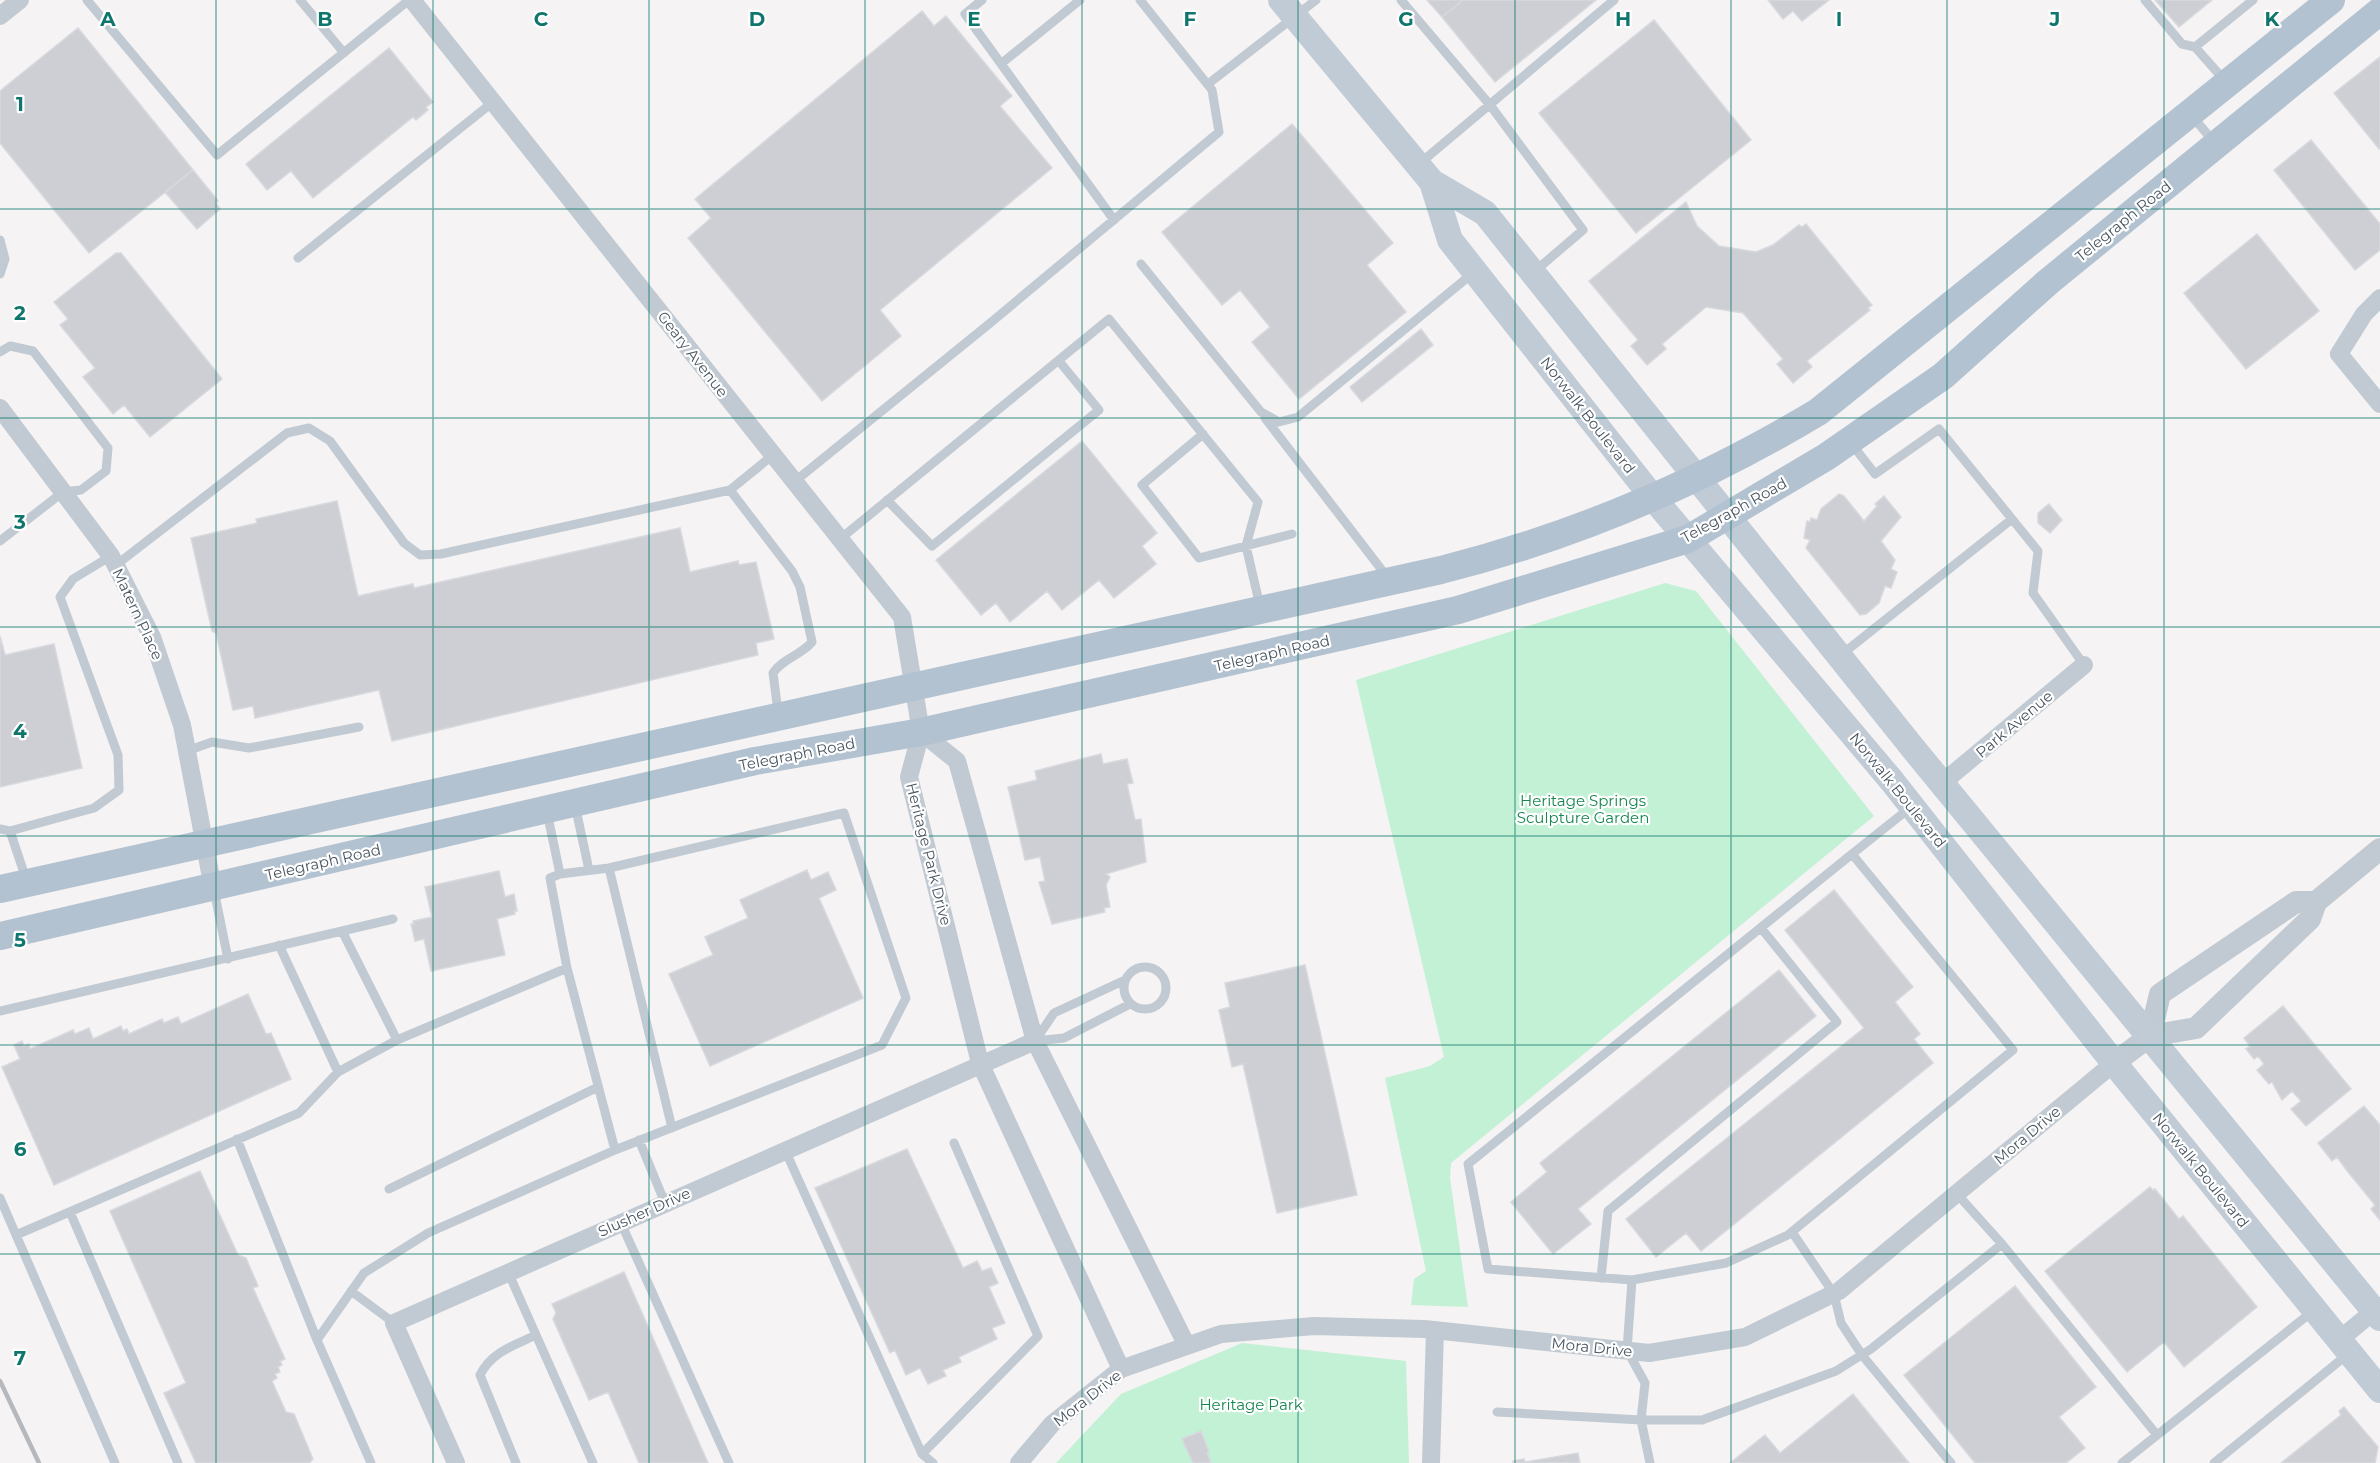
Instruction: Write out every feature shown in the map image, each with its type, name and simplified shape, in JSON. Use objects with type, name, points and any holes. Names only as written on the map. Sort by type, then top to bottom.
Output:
[{"type":"main road","points":[[0,889],[913,688],[1511,552],[1654,499],[1755,450],[1818,412],[2331,0]]},
{"type":"main road","name":"Norwalk Boulevard","points":[[1288,9],[1425,174],[1485,213],[1942,783],[2378,1312]]},
{"type":"main road","name":"Telegraph Road","points":[[0,936],[755,761],[921,732],[1458,610],[1688,539],[1849,442],[1943,376],[2048,282],[2380,11]]},
{"type":"main road","name":"Norwalk Boulevard","points":[[1425,174],[1450,240],[1475,272],[1654,499],[1912,806],[2114,1063],[2380,1390]]},
{"type":"street","points":[[0,16],[20,0]]},
{"type":"street","name":"Geary Avenue","points":[[410,0],[902,617],[921,732]]},
{"type":"street","points":[[2380,298],[2364,314],[2339,354],[2380,404]]},
{"type":"street","name":"Matern Place","points":[[0,408],[113,560],[152,637],[182,725],[213,888]]},
{"type":"street","name":"Park Avenue","points":[[1942,783],[2084,665]]},
{"type":"street","points":[[921,732],[957,760],[1035,1041],[1187,1347]]},
{"type":"street","name":"Heritage Park Drive","points":[[921,732],[909,777],[980,1063],[1121,1369]]},
{"type":"street","points":[[2114,1063],[2150,1036],[2196,1028],[2310,919],[2316,902],[2380,849]]},
{"type":"street","points":[[2150,1036],[2160,994],[2296,902],[2316,902]]},
{"type":"street","points":[[2239,940],[2262,965]]},
{"type":"street","name":"Slusher Drive","points":[[394,1323],[980,1063],[1035,1041]]},
{"type":"street","name":"Mora Drive","points":[[1019,1463],[1052,1424],[1121,1369],[1221,1335],[1314,1326],[1435,1330],[1649,1353],[1745,1336],[1834,1294],[2114,1063]]},
{"type":"street","points":[[2344,1346],[2378,1312]]},
{"type":"street","points":[[394,1323],[456,1463]]},
{"type":"street","points":[[1431,1463],[1435,1330]]},
{"type":"lane","points":[[87,0],[217,155],[410,0]]},
{"type":"lane","points":[[300,0],[344,53]]},
{"type":"lane","points":[[982,0],[965,14],[1114,220]]},
{"type":"lane","points":[[1002,63],[1080,0]]},
{"type":"lane","points":[[794,482],[1219,132],[1212,90],[1140,0]]},
{"type":"lane","points":[[1208,84],[1288,9],[1316,0]]},
{"type":"lane","points":[[1401,0],[1490,105],[1583,230],[1533,272]]},
{"type":"lane","points":[[1425,174],[1490,105],[1614,0]]},
{"type":"lane","points":[[2145,0],[2182,44],[2195,47],[2227,84]]},
{"type":"lane","points":[[2195,47],[2253,0]]},
{"type":"lane","points":[[297,258],[493,102]]},
{"type":"lane","points":[[2191,114],[2216,144]]},
{"type":"lane","points":[[0,240],[5,259],[0,274]]},
{"type":"lane","points":[[1141,264],[1257,407],[1390,580]]},
{"type":"lane","points":[[1257,407],[1279,422],[1298,417],[1475,272]]},
{"type":"lane","points":[[840,539],[1109,319],[1258,502],[1246,546],[1261,608]]},
{"type":"lane","points":[[0,352],[10,346],[33,351],[108,448],[106,471],[81,490],[63,492],[0,542]]},
{"type":"lane","points":[[887,500],[932,546],[1099,410],[1059,361]]},
{"type":"lane","points":[[0,829],[10,831],[94,808],[119,790],[118,755],[60,597],[73,579],[113,560],[287,433],[309,428],[330,441],[404,543],[420,555],[441,554],[730,490],[773,455]]},
{"type":"lane","points":[[1849,442],[1875,474],[1939,429],[2038,551],[2033,593],[2084,665]]},
{"type":"lane","points":[[1203,434],[1142,485],[1199,558],[1292,534]]},
{"type":"lane","points":[[730,490],[792,571],[800,587],[812,642],[802,653],[781,662],[773,673],[779,717]]},
{"type":"lane","points":[[1840,656],[2012,519]]},
{"type":"lane","points":[[187,751],[212,742],[249,748],[359,727]]},
{"type":"lane","points":[[574,804],[589,870]]},
{"type":"lane","points":[[1851,854],[2013,1050],[1791,1232],[1726,1263],[1632,1280],[1488,1269],[1468,1164],[1851,854],[1912,806]]},
{"type":"lane","points":[[546,809],[560,874]]},
{"type":"lane","points":[[317,1340],[364,1272],[428,1233],[639,1140],[882,1046],[906,998],[844,813],[609,868],[560,874],[550,878],[567,968],[615,1150]]},
{"type":"lane","points":[[10,831],[27,883]]},
{"type":"lane","points":[[609,868],[672,1128]]},
{"type":"lane","points":[[213,888],[228,960]]},
{"type":"lane","points":[[0,1011],[228,960],[279,945],[393,919]]},
{"type":"lane","points":[[1601,1278],[1608,1211],[1837,1022],[1761,927]]},
{"type":"lane","points":[[342,932],[397,1040]]},
{"type":"lane","points":[[279,945],[338,1072]]},
{"type":"lane","points":[[1144,966],[1153,968],[1165,979],[1165,995],[1154,1008],[1146,1010],[1130,1004],[1125,997],[1125,980],[1129,973],[1144,966]]},
{"type":"lane","points":[[16,1235],[299,1113],[338,1072],[397,1040],[567,968]]},
{"type":"lane","points":[[1035,1041],[1054,1013],[1125,980]]},
{"type":"lane","points":[[1035,1041],[1064,1038],[1130,1004]]},
{"type":"lane","points":[[389,1189],[598,1087]]},
{"type":"lane","points":[[237,1139],[317,1340],[371,1463]]},
{"type":"lane","points":[[639,1140],[665,1203]]},
{"type":"lane","points":[[922,1454],[1038,1336],[954,1143]]},
{"type":"lane","points":[[785,1150],[922,1454],[933,1463]]},
{"type":"lane","points":[[1957,1194],[2002,1244],[2157,1435]]},
{"type":"lane","points":[[0,1198],[115,1463]]},
{"type":"lane","points":[[70,1212],[178,1463]]},
{"type":"lane","points":[[621,1223],[729,1463]]},
{"type":"lane","points":[[1791,1232],[1834,1294],[1841,1323],[1862,1355],[1951,1463]]},
{"type":"lane","points":[[1497,1413],[1641,1420],[1702,1420],[1836,1371],[1862,1355],[2002,1244]]},
{"type":"lane","points":[[508,1272],[593,1463]]},
{"type":"lane","points":[[1632,1280],[1627,1350],[1645,1383],[1641,1420],[1650,1463]]},
{"type":"lane","points":[[351,1291],[394,1323]]},
{"type":"lane","points":[[2122,1463],[2315,1310]]},
{"type":"lane","points":[[516,1463],[480,1375],[485,1364],[504,1349],[536,1335]]},
{"type":"lane","points":[[2214,1463],[2344,1346]]},
{"type":"green space","name":"Heritage Springs Sculpture Garden","points":[[1665,583],[1696,591],[1874,816],[1451,1163],[1450,1178],[1468,1307],[1411,1305],[1414,1279],[1426,1271],[1385,1078],[1430,1066],[1444,1057],[1356,680]]},
{"type":"green space","name":"Heritage Park","points":[[1242,1343],[1406,1361],[1409,1463],[1056,1463],[1121,1394]]},
{"type":"building","points":[[1427,0],[1463,0],[1442,17]]},
{"type":"building","points":[[1463,0],[1596,0],[1495,82],[1442,17]]},
{"type":"building","points":[[1768,0],[1829,0],[1802,21],[1793,11],[1783,19]]},
{"type":"building","points":[[2155,0],[2212,0],[2179,27]]},
{"type":"building","points":[[922,11],[934,26],[946,16],[1012,96],[1000,106],[1052,168],[880,310],[901,336],[822,401],[688,238],[711,218],[695,199]]},
{"type":"building","points":[[1654,20],[1751,140],[1636,233],[1539,113]]},
{"type":"building","points":[[78,28],[193,170],[89,253],[0,143],[0,91]]},
{"type":"building","points":[[389,48],[433,102],[426,107],[428,110],[416,120],[413,117],[313,198],[291,171],[267,190],[246,164]]},
{"type":"building","points":[[2380,57],[2380,148],[2379,149],[2334,93]]},
{"type":"building","points":[[1292,124],[1393,243],[1367,265],[1406,312],[1299,399],[1252,342],[1270,327],[1240,290],[1222,305],[1162,232]]},
{"type":"building","points":[[2311,140],[2380,224],[2380,250],[2355,270],[2274,170]]},
{"type":"building","points":[[193,170],[218,201],[216,203],[220,209],[197,229],[165,192]]},
{"type":"building","points":[[1686,202],[1697,226],[1719,246],[1756,252],[1773,245],[1799,225],[1802,227],[1806,224],[1872,305],[1868,308],[1870,310],[1807,361],[1812,367],[1793,383],[1777,364],[1783,359],[1743,313],[1706,307],[1662,344],[1666,349],[1647,365],[1631,346],[1638,340],[1589,281]]},
{"type":"building","points":[[2257,234],[2319,311],[2246,369],[2184,293]]},
{"type":"building","points":[[116,253],[121,253],[222,379],[150,437],[124,405],[113,414],[83,377],[95,368],[60,325],[68,319],[54,302]]},
{"type":"building","points":[[1421,329],[1433,345],[1362,402],[1350,387]]},
{"type":"building","points":[[1082,441],[1157,533],[1142,546],[1156,564],[1114,598],[1099,580],[1062,610],[1047,591],[1010,622],[996,603],[981,615],[936,560]]},
{"type":"building","points":[[1839,494],[1844,496],[1864,521],[1877,506],[1875,504],[1884,496],[1901,517],[1881,541],[1895,560],[1891,569],[1897,572],[1891,588],[1885,586],[1879,603],[1866,614],[1860,615],[1806,548],[1810,540],[1804,538],[1807,521],[1810,522],[1811,518],[1817,520],[1821,509]]},
{"type":"building","points":[[337,501],[358,596],[413,584],[414,588],[680,528],[690,572],[738,561],[739,565],[756,562],[774,639],[756,643],[758,655],[392,741],[379,690],[255,718],[253,706],[233,710],[191,538],[257,523],[256,519]]},
{"type":"building","points":[[2049,504],[2062,520],[2050,533],[2038,523],[2038,513]]},
{"type":"building","points":[[0,636],[5,655],[54,644],[82,768],[0,787]]},
{"type":"building","points":[[1101,754],[1103,764],[1127,759],[1133,783],[1127,784],[1135,820],[1141,819],[1146,862],[1106,874],[1110,877],[1106,885],[1110,907],[1104,908],[1105,912],[1052,924],[1039,882],[1045,881],[1040,857],[1025,860],[1008,787],[1037,780],[1035,771]]},
{"type":"building","points":[[807,870],[811,880],[828,872],[836,890],[819,898],[863,998],[710,1066],[669,974],[713,955],[705,937],[748,918],[740,900]]},
{"type":"building","points":[[499,871],[505,897],[514,894],[517,911],[514,911],[515,914],[497,919],[505,955],[431,971],[424,939],[415,941],[411,924],[414,924],[413,921],[432,917],[425,887]]},
{"type":"building","points":[[1834,890],[1913,987],[1895,1002],[1920,1034],[1914,1039],[1933,1063],[1701,1251],[1686,1233],[1656,1257],[1626,1219],[1864,1028],[1785,930]]},
{"type":"building","points":[[1305,965],[1357,1195],[1277,1213],[1243,1064],[1232,1067],[1219,1010],[1230,1007],[1225,983]]},
{"type":"building","points":[[1779,970],[1816,1016],[1578,1209],[1591,1224],[1553,1254],[1511,1202],[1547,1172],[1540,1163]]},
{"type":"building","points":[[248,994],[266,1034],[271,1033],[291,1079],[54,1185],[2,1067],[20,1059],[14,1045],[22,1041],[24,1046],[29,1044],[30,1049],[73,1030],[75,1034],[89,1028],[93,1039],[121,1026],[123,1031],[127,1029],[129,1034],[162,1019],[164,1023],[178,1017],[181,1024]]},
{"type":"building","points":[[2283,1006],[2351,1089],[2306,1126],[2291,1109],[2301,1101],[2292,1091],[2282,1100],[2272,1082],[2269,1084],[2257,1070],[2264,1064],[2258,1056],[2254,1059],[2246,1049],[2250,1046],[2244,1038]]},
{"type":"building","points":[[2364,1106],[2380,1125],[2380,1220],[2371,1209],[2375,1205],[2337,1157],[2332,1161],[2318,1143]]},
{"type":"building","points":[[907,1149],[963,1268],[977,1261],[982,1271],[991,1268],[998,1283],[989,1287],[1005,1323],[992,1328],[997,1339],[959,1357],[961,1362],[943,1370],[946,1376],[928,1384],[920,1368],[906,1375],[895,1350],[890,1353],[815,1188]]},
{"type":"building","points":[[200,1171],[238,1255],[246,1258],[258,1286],[253,1288],[285,1359],[280,1361],[282,1365],[278,1367],[280,1372],[275,1374],[277,1378],[272,1381],[286,1412],[294,1414],[313,1459],[309,1463],[196,1463],[164,1393],[186,1383],[110,1211]]},
{"type":"building","points":[[2150,1187],[2155,1189],[2179,1219],[2183,1216],[2257,1307],[2184,1367],[2164,1342],[2127,1372],[2045,1271]]},
{"type":"building","points":[[624,1272],[708,1463],[639,1463],[608,1392],[589,1400],[553,1319],[556,1313],[552,1304]]},
{"type":"building","points":[[2015,1286],[2096,1387],[2059,1417],[2085,1448],[2066,1463],[1975,1463],[1904,1375]]},
{"type":"building","points":[[1853,1394],[1909,1463],[1730,1463],[1765,1435],[1780,1453]]},
{"type":"building","points":[[2344,1407],[2378,1447],[2375,1463],[2281,1463],[2341,1415],[2339,1411]]},
{"type":"building","points":[[1201,1431],[1211,1463],[1193,1463],[1182,1439]]},
{"type":"building","points":[[1578,1453],[1580,1463],[1513,1463],[1513,1461],[1524,1459],[1525,1462]]},
{"type":"railway","points":[[0,1381],[39,1463]]}]
